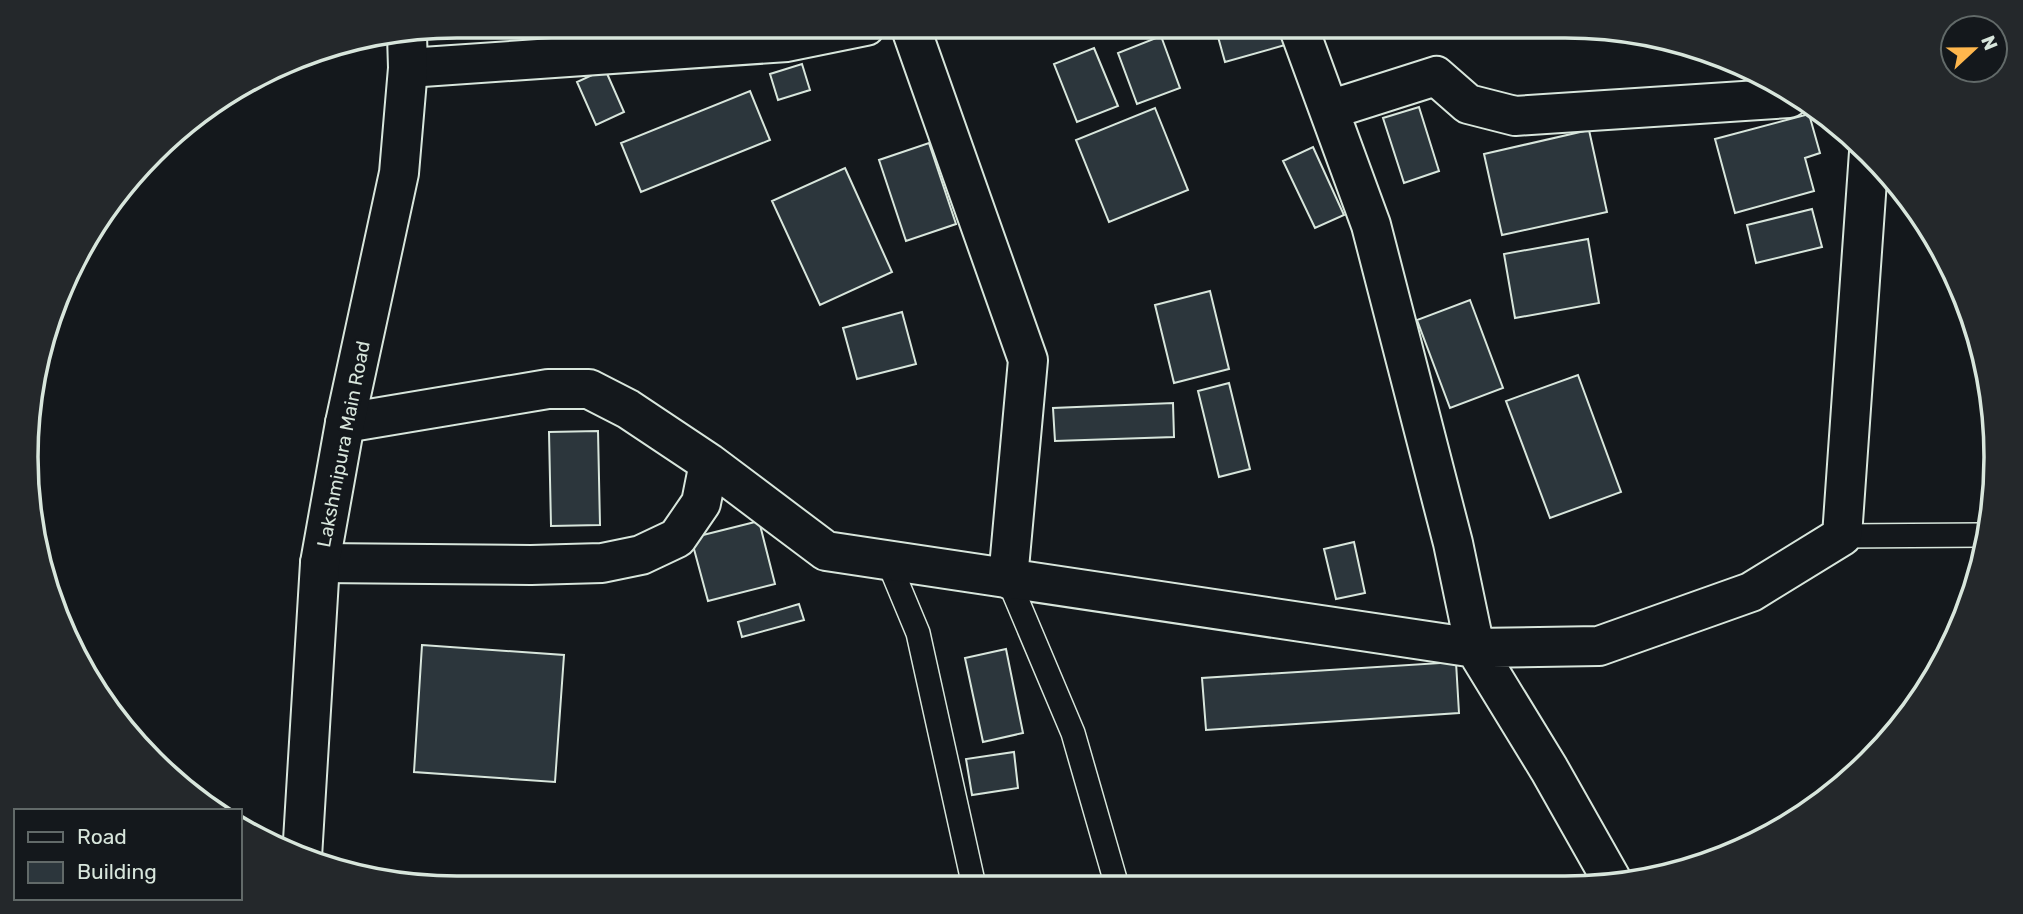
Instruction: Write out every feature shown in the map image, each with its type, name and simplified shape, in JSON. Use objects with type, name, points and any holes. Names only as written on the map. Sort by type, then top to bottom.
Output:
[{"type":"street","points":[[407,51],[659,39]]},
{"type":"street","points":[[915,39],[1028,360],[1008,579]]},
{"type":"street","points":[[1303,39],[1371,225],[1453,543],[1475,648],[1549,769],[1608,873]]},
{"type":"street","name":"Lakshmipura Main Road","points":[[303,846],[320,564],[345,423],[400,173],[407,51]]},
{"type":"street","points":[[1329,110],[1436,76],[1468,104],[1515,116],[1781,99]]},
{"type":"street","points":[[345,423],[548,389],[589,389],[628,409],[709,463],[826,551],[1475,648],[1599,646],[1751,592],[1842,536],[1868,167]]},
{"type":"street","points":[[320,564],[590,564],[641,555],[677,538],[701,503],[709,463]]},
{"type":"lane","points":[[1842,536],[1977,535]]},
{"type":"lane","points":[[888,561],[918,634],[972,876]]},
{"type":"lane","points":[[1008,579],[1073,733],[1114,876]]},
{"type":"building","points":[[1153,39],[1162,39],[1180,88],[1137,104],[1118,53]]},
{"type":"building","points":[[1219,39],[1291,39],[1292,43],[1225,62]]},
{"type":"building","points":[[1094,48],[1118,106],[1077,122],[1054,64]]},
{"type":"building","points":[[802,64],[810,90],[778,100],[770,74]]},
{"type":"building","points":[[605,69],[624,112],[596,125],[577,82]]},
{"type":"building","points":[[750,91],[770,140],[641,192],[621,143]]},
{"type":"building","points":[[1419,107],[1439,171],[1404,183],[1383,118]]},
{"type":"building","points":[[1155,108],[1188,190],[1109,222],[1076,140]]},
{"type":"building","points":[[1807,115],[1810,117],[1820,153],[1805,158],[1814,191],[1735,213],[1715,139]]},
{"type":"building","points":[[1589,130],[1607,212],[1502,235],[1484,154]]},
{"type":"building","points":[[929,143],[956,224],[906,241],[879,160]]},
{"type":"building","points":[[1313,147],[1344,215],[1315,228],[1283,161]]},
{"type":"building","points":[[845,168],[892,272],[820,305],[772,201]]},
{"type":"building","points":[[1812,209],[1822,247],[1756,263],[1747,225]]},
{"type":"building","points":[[1588,239],[1599,303],[1515,318],[1504,254]]},
{"type":"building","points":[[1210,291],[1229,369],[1174,383],[1155,305]]},
{"type":"building","points":[[1470,300],[1503,388],[1450,408],[1417,320]]},
{"type":"building","points":[[902,312],[916,364],[857,379],[843,328]]},
{"type":"building","points":[[1578,375],[1621,492],[1550,518],[1506,401]]},
{"type":"building","points":[[1229,383],[1250,469],[1219,477],[1198,391]]},
{"type":"building","points":[[1173,403],[1174,437],[1055,441],[1053,408]]},
{"type":"building","points":[[598,431],[600,525],[551,526],[549,432]]},
{"type":"building","points":[[759,521],[775,584],[708,601],[691,538]]},
{"type":"building","points":[[1354,542],[1365,593],[1336,599],[1324,549]]},
{"type":"building","points":[[799,604],[804,620],[742,637],[738,622]]},
{"type":"building","points":[[422,645],[564,655],[555,782],[414,772]]},
{"type":"building","points":[[1006,649],[1023,733],[983,742],[965,658]]},
{"type":"building","points":[[1456,662],[1459,713],[1206,730],[1202,678]]},
{"type":"building","points":[[1014,752],[1018,788],[972,795],[966,759]]}]
